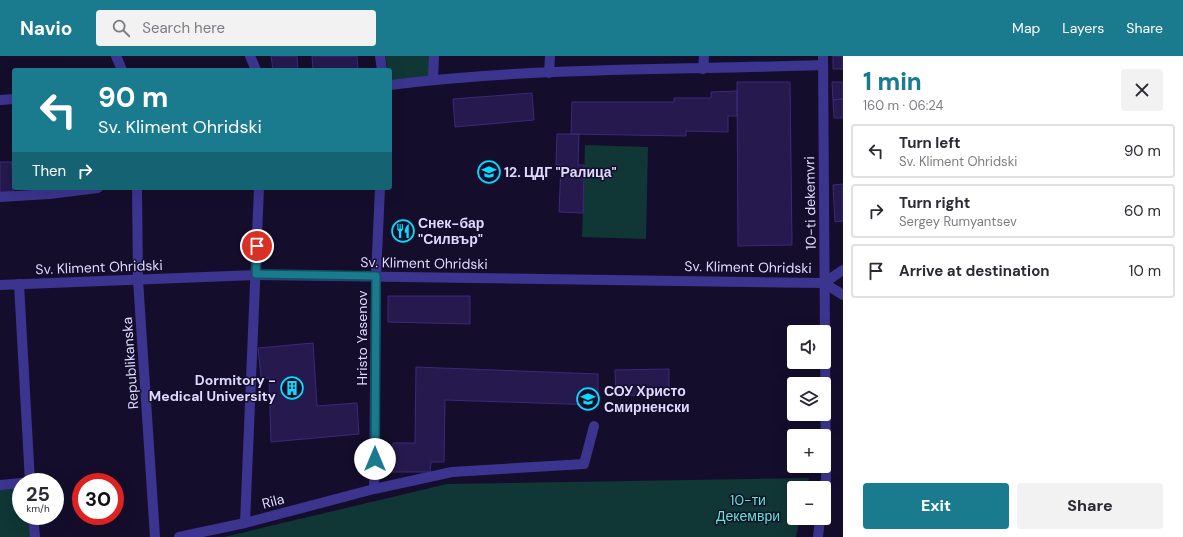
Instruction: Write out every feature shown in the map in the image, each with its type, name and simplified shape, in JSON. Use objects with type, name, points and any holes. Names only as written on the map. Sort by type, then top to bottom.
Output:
[{"type":"street","points":[[116,56],[121,68]]},
{"type":"street","points":[[250,56],[255,68]]},
{"type":"street","points":[[380,56],[382,68]]},
{"type":"street","points":[[433,80],[434,56]]},
{"type":"street","points":[[550,56],[550,73]]},
{"type":"street","points":[[703,69],[704,56]]},
{"type":"street","points":[[392,85],[433,80],[550,73],[703,69],[822,61]]},
{"type":"street","name":"10-ti dekemvri","points":[[822,61],[826,481]]},
{"type":"street","points":[[0,100],[12,99]]},
{"type":"street","points":[[0,197],[82,190]]},
{"type":"street","name":"Republikanska","points":[[137,190],[138,280],[155,537]]},
{"type":"street","points":[[245,523],[259,190]]},
{"type":"street","name":"Hristo Yasenov","points":[[374,489],[376,276],[380,190]]},
{"type":"street","points":[[824,282],[843,270]]},
{"type":"street","name":"Sv. Kliment Ohridski","points":[[0,285],[256,274],[824,282],[843,295]]},
{"type":"street","points":[[19,284],[30,473]]},
{"type":"street","name":"Rila","points":[[179,537],[245,523],[374,489],[452,472],[584,464],[594,426]]},
{"type":"street","points":[[0,485],[12,484]]},
{"type":"street","points":[[34,525],[35,537]]},
{"type":"street","points":[[818,537],[819,525]]},
{"type":"green space","points":[[385,56],[430,56],[429,76],[392,80],[392,68],[388,68]]},
{"type":"green space","points":[[585,145],[648,147],[646,239],[582,237]]},
{"type":"green space","name":"10-ти Декември","points":[[809,478],[808,481],[787,481],[787,525],[799,525],[796,537],[224,537],[447,484]]},
{"type":"green space","points":[[12,484],[12,525],[34,525],[35,537],[0,537],[0,485]]},
{"type":"building","points":[[271,56],[297,56],[298,68],[273,68]]},
{"type":"building","points":[[312,56],[357,56],[358,68],[313,68]]},
{"type":"building","points":[[833,56],[843,56],[843,69],[833,69]]},
{"type":"building","points":[[737,82],[790,82],[792,245],[738,246]]},
{"type":"building","points":[[832,82],[843,82],[843,99],[833,100]]},
{"type":"building","points":[[737,91],[737,116],[728,116],[728,132],[686,131],[686,136],[571,134],[572,102],[674,102],[674,98],[711,98],[711,92]]},
{"type":"building","points":[[532,93],[534,120],[455,127],[453,99]]},
{"type":"building","points":[[843,99],[843,118],[834,118],[833,100]]},
{"type":"building","points":[[557,134],[579,134],[578,165],[584,165],[583,213],[559,212],[561,165],[556,165]]},
{"type":"building","points":[[0,162],[12,162],[13,192],[0,192]]},
{"type":"building","points":[[843,184],[843,221],[835,222],[833,185]]},
{"type":"building","points":[[388,296],[470,296],[470,324],[388,322]]},
{"type":"building","name":"Dormitory - Medical University","points":[[313,343],[317,406],[357,403],[359,434],[271,442],[269,378],[261,377],[258,348]]},
{"type":"building","points":[[416,367],[598,374],[598,405],[445,400],[444,462],[431,462],[430,472],[391,472],[393,443],[415,443]]},
{"type":"building","points":[[669,369],[669,396],[616,395],[615,370]]},
{"type":"place","name":"12. ЦДГ \"Ралица\"","points":[[489,172]]},
{"type":"place","name":"Снек-бар \"Силвър\"","points":[[403,231]]},
{"type":"place","name":"Dormitory - Medical University","points":[[292,388]]},
{"type":"place","name":"СОУ Христо Смирненски","points":[[588,399]]},
{"type":"route","points":[[257,246],[256,274],[376,276],[375,459]]}]
